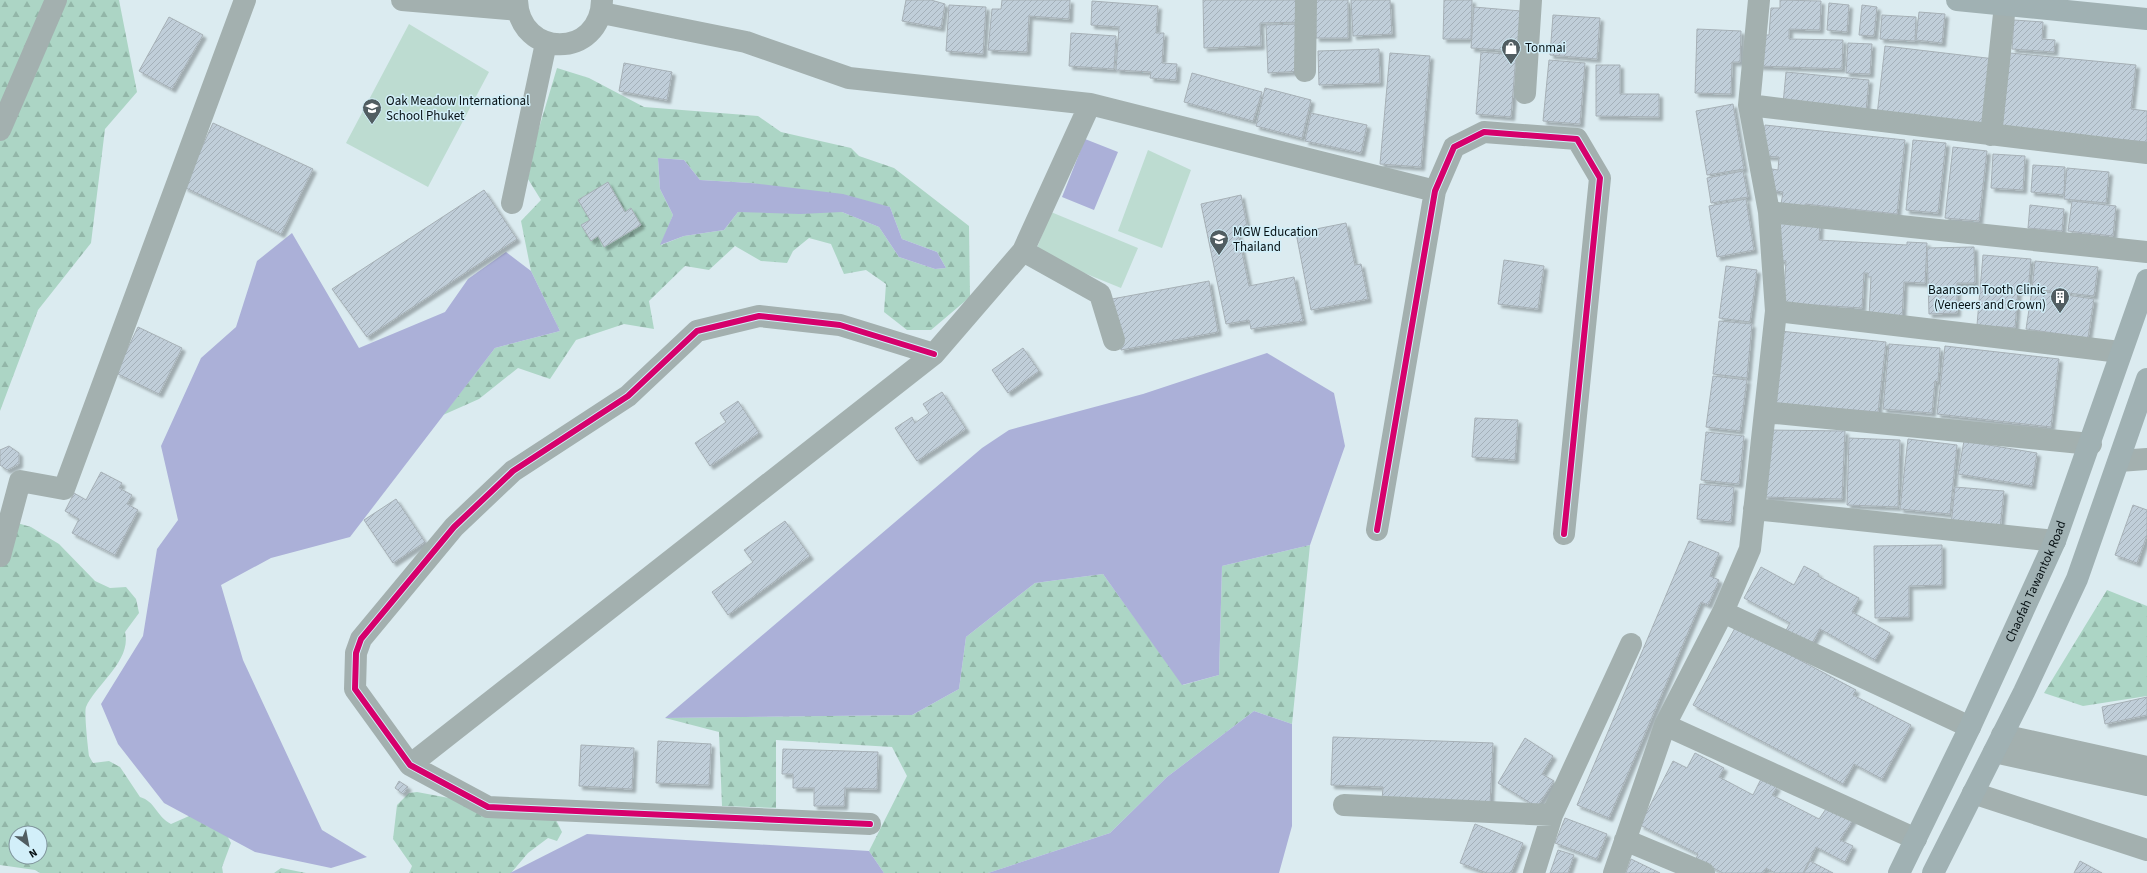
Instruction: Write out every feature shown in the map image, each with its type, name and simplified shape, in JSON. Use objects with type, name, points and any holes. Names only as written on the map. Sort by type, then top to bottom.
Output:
[{"type":"main road","points":[[1957,0],[2147,19]]},
{"type":"main road","name":"Chaofah Tawantok Road","points":[[1899,873],[1970,728],[2055,541],[2090,444],[2120,352],[2147,280]]},
{"type":"main road","points":[[1933,873],[1974,793],[2077,579],[2147,379]]},
{"type":"street","points":[[0,130],[56,0]]},
{"type":"street","points":[[0,556],[20,481],[64,489],[245,0]]},
{"type":"street","points":[[402,0],[517,5],[524,26],[533,36],[546,43],[559,45],[576,42],[588,34],[595,27],[602,7],[746,42],[849,78],[1090,104],[1435,191]]},
{"type":"street","points":[[1305,70],[1306,0]]},
{"type":"street","points":[[1525,93],[1531,0]]},
{"type":"street","points":[[1614,873],[1665,725],[1723,612],[1750,549],[1776,311],[1769,212],[1749,105],[1759,0]]},
{"type":"street","points":[[1991,135],[2006,5]]},
{"type":"street","points":[[512,203],[546,43]]},
{"type":"street","points":[[410,765],[934,354],[1023,251],[1090,104]]},
{"type":"street","points":[[1749,105],[2147,153]]},
{"type":"street","points":[[1377,530],[1435,191],[1454,146],[1484,132],[1577,139],[1600,178],[1564,534]]},
{"type":"street","points":[[1769,212],[2147,252]]},
{"type":"street","points":[[1023,251],[1100,294],[1114,340]]},
{"type":"street","points":[[1776,311],[2120,352]]},
{"type":"street","points":[[870,824],[488,807],[410,765],[355,689],[356,653],[361,639],[454,527],[513,471],[628,396],[697,331],[759,316],[840,325],[934,354]]},
{"type":"street","points":[[1765,412],[2090,444]]},
{"type":"street","points":[[2119,461],[2147,459]]},
{"type":"street","points":[[1754,509],[2055,541]]},
{"type":"street","points":[[1723,612],[1970,728]]},
{"type":"street","points":[[1534,873],[1552,816],[1631,644]]},
{"type":"street","points":[[1665,725],[1916,839]]},
{"type":"street","points":[[1998,743],[2147,767]]},
{"type":"street","points":[[1998,743],[2147,784]]},
{"type":"street","points":[[1974,793],[2147,850]]},
{"type":"street","points":[[1344,805],[1552,816]]},
{"type":"street","points":[[1625,840],[1704,873]]},
{"type":"green space","points":[[0,0],[119,0],[137,92],[105,129],[91,243],[38,310],[0,411]]},
{"type":"green space","points":[[409,24],[489,72],[428,187],[346,143]]},
{"type":"green space","points":[[557,68],[589,78],[644,107],[758,116],[781,132],[851,148],[859,156],[894,168],[969,226],[970,297],[931,330],[907,330],[884,312],[886,284],[866,270],[844,274],[831,244],[809,238],[793,251],[787,263],[761,261],[735,246],[709,270],[685,266],[649,301],[654,329],[624,324],[576,340],[550,379],[518,368],[479,399],[443,415],[495,348],[560,331],[531,271],[521,221],[541,200],[528,179],[536,138]],"holes":[[[658,158],[684,160],[700,180],[751,183],[890,207],[902,239],[937,252],[946,268],[935,269],[899,257],[879,227],[842,212],[738,212],[724,230],[684,236],[661,245],[673,215],[660,189]]]},
{"type":"green space","points":[[1148,150],[1191,170],[1162,248],[1118,231]]},
{"type":"green space","points":[[1051,212],[1138,248],[1121,288],[1035,253]]},
{"type":"green space","points":[[0,518],[31,527],[59,544],[95,581],[110,588],[126,587],[136,599],[139,613],[125,632],[126,643],[123,653],[112,672],[91,698],[86,707],[89,756],[93,763],[109,761],[120,767],[140,797],[153,805],[162,817],[171,824],[196,813],[219,821],[231,843],[222,867],[223,873],[40,873],[35,870],[0,865]]},
{"type":"green space","points":[[1310,545],[1292,724],[1254,711],[1167,777],[1110,833],[988,873],[884,873],[869,851],[907,776],[892,747],[776,740],[776,808],[722,806],[719,732],[665,718],[912,715],[959,689],[966,637],[1035,583],[1103,574],[1183,685],[1219,675],[1222,566]]},
{"type":"green space","points":[[2107,590],[2147,606],[2147,696],[2083,706],[2044,693]]},
{"type":"green space","points":[[417,792],[555,818],[562,832],[557,841],[548,838],[528,853],[511,873],[409,873],[412,866],[393,839],[397,805],[409,793]]},
{"type":"green space","points":[[281,868],[306,873],[274,873]]},
{"type":"water","points":[[1085,139],[1118,152],[1094,210],[1062,197]]},
{"type":"water","points":[[658,158],[684,160],[700,180],[751,183],[843,194],[890,207],[902,239],[937,252],[946,268],[935,269],[899,257],[879,227],[842,212],[800,214],[738,212],[724,230],[684,236],[660,245],[673,215],[660,189]]},
{"type":"water","points":[[292,233],[359,348],[445,312],[468,279],[506,252],[531,271],[560,331],[495,348],[350,537],[271,558],[221,585],[243,660],[322,830],[367,857],[331,868],[255,852],[164,803],[118,744],[101,704],[143,636],[157,549],[178,520],[161,446],[201,358],[236,327],[257,261]]},
{"type":"water","points":[[1267,353],[1334,393],[1345,446],[1310,545],[1222,566],[1219,675],[1182,685],[1103,574],[1035,583],[966,637],[959,689],[912,715],[665,718],[982,448],[1009,430],[1143,394]]},
{"type":"water","points":[[1254,711],[1292,724],[1292,826],[1279,873],[988,873],[1110,833],[1167,777]]},
{"type":"water","points":[[587,834],[869,851],[884,873],[510,873]]},
{"type":"building","points":[[906,0],[931,0],[945,4],[941,28],[902,21]]},
{"type":"building","points":[[1002,0],[1070,0],[1069,19],[1029,16],[1027,52],[988,50],[992,9],[1001,9]]},
{"type":"building","points":[[1203,0],[1302,0],[1303,22],[1260,23],[1261,46],[1204,48]]},
{"type":"building","points":[[1315,0],[1348,0],[1348,38],[1316,38]]},
{"type":"building","points":[[1351,0],[1390,0],[1392,34],[1353,36]]},
{"type":"building","points":[[1444,0],[1472,0],[1471,39],[1443,39]]},
{"type":"building","points":[[1780,0],[1821,1],[1820,30],[1789,29],[1789,39],[1843,40],[1842,69],[1759,66],[1760,35],[1769,35],[1771,8],[1780,8]]},
{"type":"building","points":[[1092,1],[1158,6],[1156,33],[1164,33],[1162,63],[1177,64],[1176,80],[1150,78],[1151,72],[1116,70],[1119,27],[1091,25]]},
{"type":"building","points":[[1829,3],[1849,5],[1847,32],[1827,30]]},
{"type":"building","points":[[949,5],[986,7],[983,54],[946,51]]},
{"type":"building","points":[[1862,5],[1877,7],[1874,36],[1859,35]]},
{"type":"building","points":[[1474,7],[1521,11],[1518,51],[1471,48]]},
{"type":"building","points":[[1919,12],[1945,14],[1942,43],[1916,40]]},
{"type":"building","points":[[1553,15],[1600,18],[1597,59],[1550,55]]},
{"type":"building","points":[[1882,15],[1916,17],[1915,41],[1880,39]]},
{"type":"building","points":[[169,17],[203,35],[172,89],[139,71]]},
{"type":"building","points":[[2014,20],[2043,22],[2042,39],[2055,40],[2054,52],[2012,49]]},
{"type":"building","points":[[1300,24],[1302,71],[1268,73],[1266,25]]},
{"type":"building","points":[[1697,29],[1741,31],[1740,62],[1732,62],[1731,94],[1695,93]]},
{"type":"building","points":[[1071,33],[1116,36],[1114,69],[1069,66]]},
{"type":"building","points":[[1848,43],[1872,44],[1870,74],[1846,73]]},
{"type":"building","points":[[1885,46],[1995,59],[1984,128],[1877,115]]},
{"type":"building","points":[[1379,49],[1380,83],[1319,85],[1318,51]]},
{"type":"building","points":[[1481,52],[1516,55],[1511,117],[1476,114]]},
{"type":"building","points":[[1390,53],[1430,56],[1421,167],[1380,164]]},
{"type":"building","points":[[2010,53],[2136,65],[2131,109],[2147,111],[2147,142],[2002,128]]},
{"type":"building","points":[[1549,60],[1585,63],[1580,124],[1543,121]]},
{"type":"building","points":[[624,63],[672,72],[667,100],[619,91]]},
{"type":"building","points":[[1596,65],[1620,65],[1620,94],[1659,94],[1659,117],[1596,116]]},
{"type":"building","points":[[1786,72],[1869,80],[1866,111],[1783,104]]},
{"type":"building","points":[[1192,73],[1262,92],[1253,121],[1184,102]]},
{"type":"building","points":[[1265,88],[1311,100],[1302,138],[1256,126]]},
{"type":"building","points":[[1733,104],[1744,169],[1707,175],[1696,111]]},
{"type":"building","points":[[1311,113],[1367,125],[1361,153],[1305,141]]},
{"type":"building","points":[[213,123],[313,169],[281,234],[184,187]]},
{"type":"building","points":[[1765,125],[1905,140],[1897,214],[1805,204],[1805,207],[1781,204],[1783,192],[1769,190],[1772,169],[1778,170],[1779,157],[1761,156]]},
{"type":"building","points":[[1913,140],[1946,143],[1938,213],[1906,210]]},
{"type":"building","points":[[1953,147],[1987,151],[1979,221],[1945,218]]},
{"type":"building","points":[[1993,154],[2025,156],[2023,190],[1991,188]]},
{"type":"building","points":[[2033,165],[2065,167],[2064,195],[2031,192]]},
{"type":"building","points":[[2067,168],[2109,172],[2106,203],[2064,199]]},
{"type":"building","points":[[1743,171],[1748,197],[1711,203],[1707,178]]},
{"type":"building","points":[[608,182],[625,212],[631,208],[641,225],[604,247],[598,236],[591,241],[581,225],[590,220],[578,200]]},
{"type":"building","points":[[484,190],[517,239],[367,337],[332,289]]},
{"type":"building","points":[[1241,195],[1247,226],[1237,228],[1249,286],[1294,277],[1303,321],[1251,329],[1249,320],[1226,324],[1201,204]]},
{"type":"building","points":[[1746,199],[1754,250],[1717,257],[1709,206]]},
{"type":"building","points":[[2072,201],[2116,206],[2113,236],[2068,231]]},
{"type":"building","points":[[2030,205],[2064,209],[2062,231],[2028,228]]},
{"type":"building","points":[[1777,221],[1820,223],[1819,240],[1907,245],[1907,242],[1927,243],[1925,283],[1904,282],[1902,319],[1869,316],[1871,277],[1868,277],[1868,273],[1864,273],[1862,308],[1783,303],[1786,261],[1774,260]]},
{"type":"building","points":[[1346,223],[1355,265],[1361,264],[1368,299],[1311,310],[1296,233]]},
{"type":"building","points":[[1974,247],[1975,283],[1957,283],[1957,313],[1929,314],[1927,248]]},
{"type":"building","points":[[1983,255],[2031,259],[2028,291],[2018,290],[2015,328],[1977,325]]},
{"type":"building","points":[[1504,260],[1544,266],[1538,309],[1498,304]]},
{"type":"building","points":[[2035,261],[2098,267],[2094,296],[2032,289]]},
{"type":"building","points":[[1726,266],[1757,270],[1750,322],[1719,318]]},
{"type":"building","points":[[1209,281],[1218,332],[1121,350],[1112,299]]},
{"type":"building","name":"Baansom Tooth Clinic (Veneers and Crown)","points":[[2032,290],[2094,299],[2088,338],[2026,329]]},
{"type":"building","points":[[1719,321],[1752,324],[1747,378],[1713,374]]},
{"type":"building","points":[[138,327],[182,348],[159,394],[116,373]]},
{"type":"building","points":[[1780,331],[1886,342],[1878,412],[1772,403]]},
{"type":"building","points":[[1889,344],[1940,348],[1938,382],[1935,381],[1932,413],[1883,409]]},
{"type":"building","points":[[1945,346],[2059,359],[2051,427],[1937,414]]},
{"type":"building","points":[[1023,348],[1039,371],[1008,393],[992,370]]},
{"type":"building","points":[[1713,376],[1747,380],[1740,431],[1706,427]]},
{"type":"building","points":[[942,392],[966,429],[917,461],[895,428],[912,417],[915,423],[929,413],[923,404]]},
{"type":"building","points":[[738,401],[759,433],[710,466],[695,443],[726,422],[720,413]]},
{"type":"building","points":[[1475,418],[1518,420],[1515,460],[1472,457]]},
{"type":"building","points":[[1767,430],[1845,431],[1842,499],[1764,497]]},
{"type":"building","points":[[1706,432],[1744,436],[1739,484],[1701,480]]},
{"type":"building","points":[[1849,438],[1900,440],[1898,507],[1847,505]]},
{"type":"building","points":[[1908,439],[1957,445],[1950,514],[1900,509]]},
{"type":"building","points":[[1964,441],[2037,453],[2032,486],[1958,474]]},
{"type":"building","points":[[9,446],[19,453],[19,464],[7,470],[0,465],[0,450]]},
{"type":"building","points":[[101,472],[122,483],[119,488],[132,495],[127,504],[138,510],[115,555],[72,533],[79,519],[65,511],[74,493],[86,500]]},
{"type":"building","points":[[1700,484],[1734,487],[1731,522],[1697,519]]},
{"type":"building","points":[[1955,487],[2004,491],[2000,529],[1951,525]]},
{"type":"building","points":[[396,499],[425,542],[393,563],[364,520]]},
{"type":"building","points":[[2133,505],[2147,510],[2147,535],[2137,563],[2115,555]]},
{"type":"building","points":[[785,521],[810,556],[728,615],[712,592],[753,562],[744,550]]},
{"type":"building","points":[[1689,541],[1719,553],[1710,576],[1719,580],[1708,605],[1701,602],[1609,818],[1577,805]]},
{"type":"building","points":[[1942,545],[1942,585],[1909,586],[1909,617],[1875,618],[1874,546]]},
{"type":"building","points":[[1804,566],[1819,574],[1818,576],[1859,598],[1852,612],[1890,633],[1875,660],[1820,629],[1810,647],[1785,632],[1790,623],[1744,598],[1761,567],[1794,585]]},
{"type":"building","points":[[1736,626],[1856,690],[1853,695],[1911,725],[1882,779],[1854,764],[1843,784],[1693,705]]},
{"type":"building","points":[[2147,697],[2147,715],[2105,724],[2102,707]]},
{"type":"building","points":[[1333,737],[1493,743],[1490,804],[1382,800],[1383,787],[1331,785]]},
{"type":"building","points":[[1525,738],[1553,756],[1542,774],[1554,781],[1537,807],[1498,783]]},
{"type":"building","points":[[658,741],[711,744],[709,785],[656,783]]},
{"type":"building","points":[[581,745],[634,748],[632,789],[579,786]]},
{"type":"building","points":[[783,749],[878,752],[877,789],[845,788],[844,806],[814,806],[814,788],[793,788],[793,774],[782,774]]},
{"type":"building","points":[[1695,753],[1724,768],[1719,777],[1753,795],[1761,779],[1777,787],[1772,795],[1819,819],[1828,806],[1854,818],[1840,840],[1853,846],[1845,862],[1816,847],[1803,873],[1775,873],[1766,868],[1763,873],[1723,873],[1696,859],[1698,854],[1640,825],[1673,761],[1687,768]]},
{"type":"building","points":[[399,781],[408,787],[403,794],[395,788]]},
{"type":"building","points":[[1565,818],[1607,834],[1597,859],[1555,843]]},
{"type":"building","points":[[1475,824],[1523,843],[1511,873],[1487,873],[1460,863]]},
{"type":"building","points":[[1558,850],[1574,855],[1568,873],[1550,873]]},
{"type":"building","points":[[1631,859],[1660,873],[1626,873]]},
{"type":"building","points":[[1810,861],[1833,873],[1804,873]]},
{"type":"building","points":[[2080,861],[2102,873],[2074,873]]},
{"type":"cycle path","points":[[1377,530],[1435,191],[1454,147],[1484,132],[1577,139],[1600,178],[1564,534]]},
{"type":"cycle path","points":[[870,824],[488,807],[410,765],[355,689],[356,653],[361,639],[454,527],[513,471],[628,396],[697,331],[759,316],[840,325],[934,354]]},
{"type":"place","name":"Tonmai","points":[[1511,65]]},
{"type":"place","name":"Oak Meadow International School Phuket","points":[[372,125]]},
{"type":"place","name":"MGW Education Thailand","points":[[1219,256]]},
{"type":"place","name":"Baansom Tooth Clinic (Veneers and Crown)","points":[[2060,314]]}]
